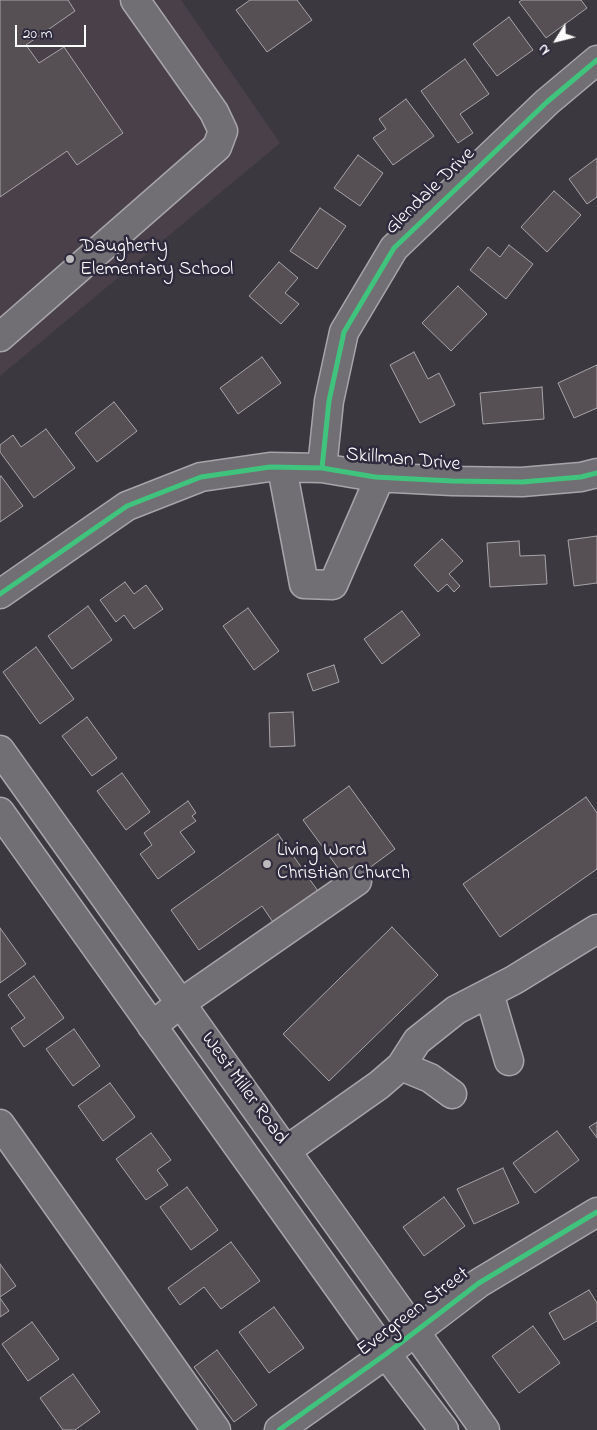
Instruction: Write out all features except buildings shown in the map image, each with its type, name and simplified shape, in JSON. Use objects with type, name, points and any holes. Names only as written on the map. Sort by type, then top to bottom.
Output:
[{"type":"street","points":[[0,337],[218,147],[223,131],[214,112],[136,0]]},
{"type":"street","name":"Glendale Drive","points":[[322,468],[329,401],[344,332],[394,248],[547,102],[597,60]]},
{"type":"street","name":"Skillman Drive","points":[[0,594],[128,506],[202,476],[270,467],[322,468],[380,477],[452,481],[522,482],[581,477],[597,473]]},
{"type":"street","points":[[282,468],[304,584],[333,585],[380,477]]},
{"type":"street","name":"West Miller Road","points":[[0,750],[485,1430]]},
{"type":"street","name":"West Miller Road","points":[[0,812],[386,1354],[444,1430]]},
{"type":"street","points":[[152,1026],[357,881]]},
{"type":"street","points":[[287,1150],[379,1085],[401,1066],[418,1041],[456,1010],[514,980],[597,928]]},
{"type":"street","points":[[489,993],[509,1061]]},
{"type":"street","points":[[401,1066],[430,1078],[452,1094]]},
{"type":"street","points":[[0,1124],[216,1430]]},
{"type":"street","name":"Evergreen Street","points":[[279,1430],[386,1354],[478,1283],[597,1212]]},
{"type":"shaded area","name":"Daugherty Elementary School","points":[[0,0],[181,0],[280,143],[0,376]]},
{"type":"cycle path","points":[[322,468],[329,401],[344,332],[394,248],[547,102],[597,60]]},
{"type":"cycle path","points":[[0,594],[127,506],[201,477],[270,467],[322,468],[375,477],[452,481],[522,482],[581,477],[597,473]]},
{"type":"cycle path","points":[[279,1430],[386,1354],[479,1283],[597,1212]]},
{"type":"place","name":"Daugherty Elementary School","points":[[70,259]]},
{"type":"place","name":"Living Word Christian Church","points":[[267,864]]}]
